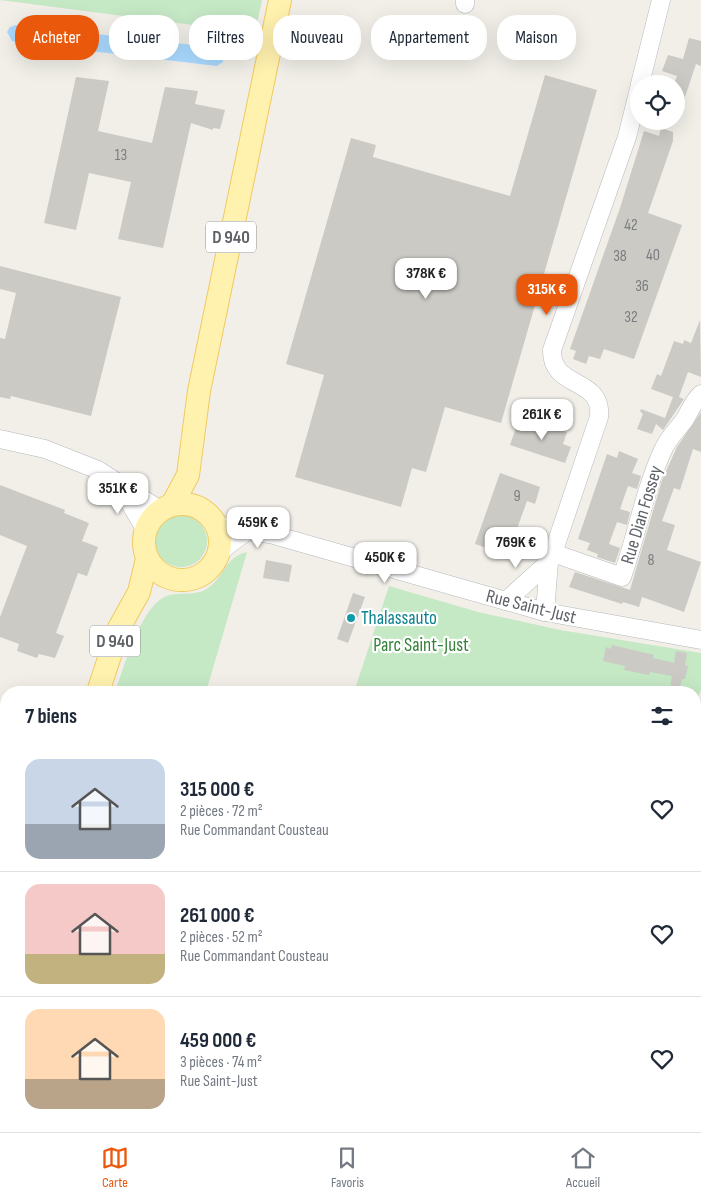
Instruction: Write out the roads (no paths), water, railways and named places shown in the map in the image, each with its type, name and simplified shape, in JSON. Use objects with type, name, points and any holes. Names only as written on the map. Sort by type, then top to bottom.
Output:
[{"type":"main road","name":"D 940","points":[[166,507],[188,475],[199,391],[280,0]]},
{"type":"main road","name":"D 940","points":[[188,475],[200,508]]},
{"type":"main road","points":[[139,592],[172,579],[196,578],[206,572],[214,563],[219,552],[220,542],[216,524],[200,508],[181,503],[166,507],[151,518],[145,529],[143,544],[147,559],[154,568],[172,579]]},
{"type":"main road","name":"D 940","points":[[100,686],[119,628],[139,592],[147,559]]},
{"type":"street","points":[[642,75],[661,0]]},
{"type":"street","points":[[544,612],[551,558],[599,417],[600,408],[597,398],[586,387],[560,374],[553,362],[552,350],[630,125]]},
{"type":"street","name":"Rue Dian Fossey","points":[[551,558],[622,577],[635,542],[646,490],[664,448],[686,418],[692,402],[701,394]]},
{"type":"street","points":[[0,439],[45,449],[98,470],[118,484],[166,507]]},
{"type":"street","points":[[118,484],[145,529]]},
{"type":"street","name":"Rue Saint-Just","points":[[216,524],[247,531],[274,534],[544,612],[701,640]]},
{"type":"street","points":[[219,552],[247,531]]},
{"type":"street","points":[[506,601],[551,558]]},
{"type":"water","points":[[15,25],[15,42],[12,41],[7,32],[10,27]]},
{"type":"water","points":[[99,34],[109,35],[109,53],[99,52]]},
{"type":"water","points":[[179,43],[189,45],[189,60],[223,60],[217,66],[166,60],[179,60]]},
{"type":"place","name":"Thalassauto","points":[[351,618]]},
{"type":"park label","name":"Parc Saint-Just","points":[[421,645]]}]
